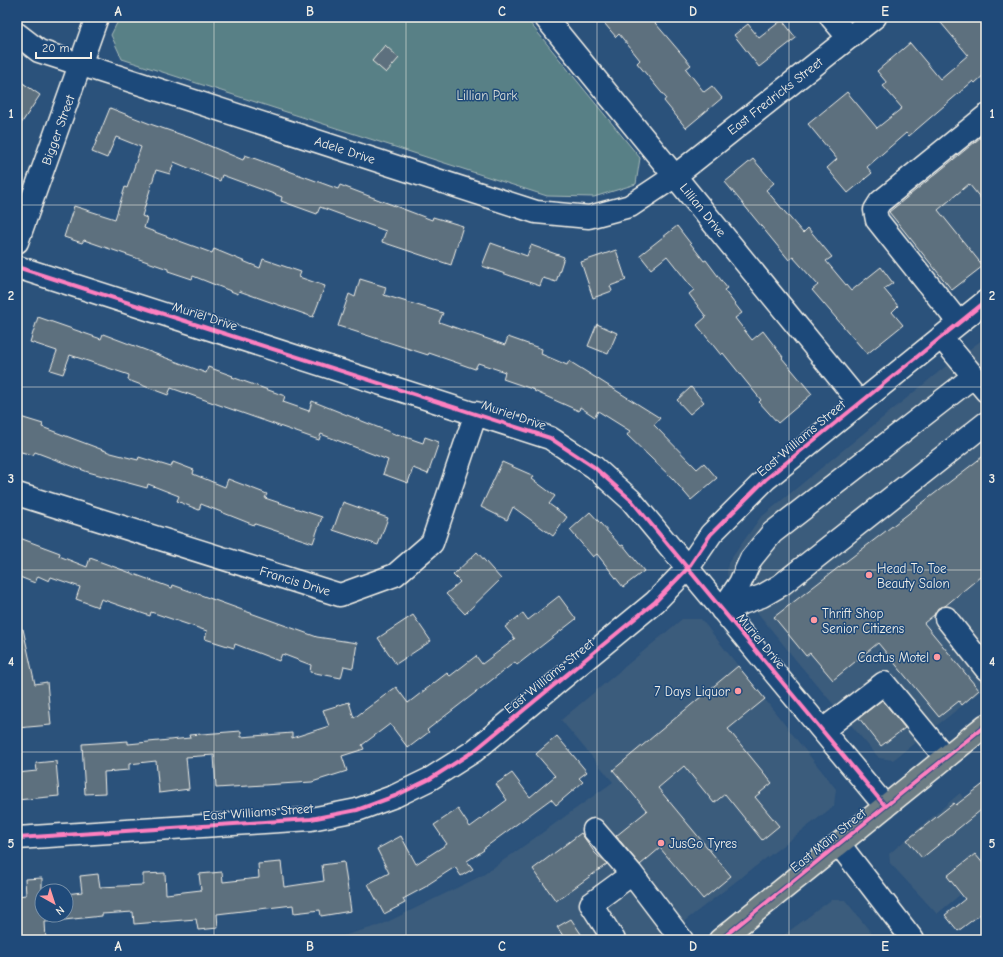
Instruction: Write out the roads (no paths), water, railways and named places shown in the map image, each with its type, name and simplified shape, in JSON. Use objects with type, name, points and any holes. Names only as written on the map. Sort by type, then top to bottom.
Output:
[{"type":"main road","name":"East Main Street","points":[[720,940],[986,725]]},
{"type":"street","name":"Bigger Street","points":[[17,242],[97,17]]},
{"type":"street","name":"Lillian Drive","points":[[545,17],[860,402]]},
{"type":"street","points":[[831,17],[848,38]]},
{"type":"street","name":"East Fredricks Street","points":[[675,176],[875,17]]},
{"type":"street","name":"Adele Drive","points":[[17,34],[38,52],[536,212],[589,217],[605,213],[630,206],[675,176]]},
{"type":"street","points":[[959,322],[877,220],[875,210],[880,202],[986,116]]},
{"type":"street","name":"Muriel Drive","points":[[17,267],[550,438],[594,467],[631,500],[885,806]]},
{"type":"street","name":"East Williams Street","points":[[17,838],[311,819],[357,810],[395,796],[430,779],[474,751],[655,602],[688,568],[710,534],[766,479],[986,301]]},
{"type":"street","points":[[722,610],[740,583],[751,559],[772,533],[980,383],[941,337]]},
{"type":"street","name":"Francis Drive","points":[[17,494],[340,595],[395,575],[432,543],[476,413]]},
{"type":"street","points":[[722,610],[762,596],[781,585],[986,423]]},
{"type":"street","points":[[946,618],[986,669]]},
{"type":"street","points":[[823,730],[884,683],[945,757]]},
{"type":"street","points":[[594,830],[632,874],[682,940]]},
{"type":"street","points":[[839,844],[913,940]]},
{"type":"street","points":[[614,940],[591,904],[632,874]]},
{"type":"place","name":"Head To Toe Beauty Salon","points":[[869,575]]},
{"type":"place","name":"Thrift Shop Senior Citizens","points":[[814,620]]},
{"type":"place","name":"Cactus Motel","points":[[937,657]]},
{"type":"place","name":"7 Days Liquor","points":[[738,691]]},
{"type":"place","name":"JusGo Tyres","points":[[661,843]]},
{"type":"park label","name":"Lillian Park","points":[[487,95]]}]
